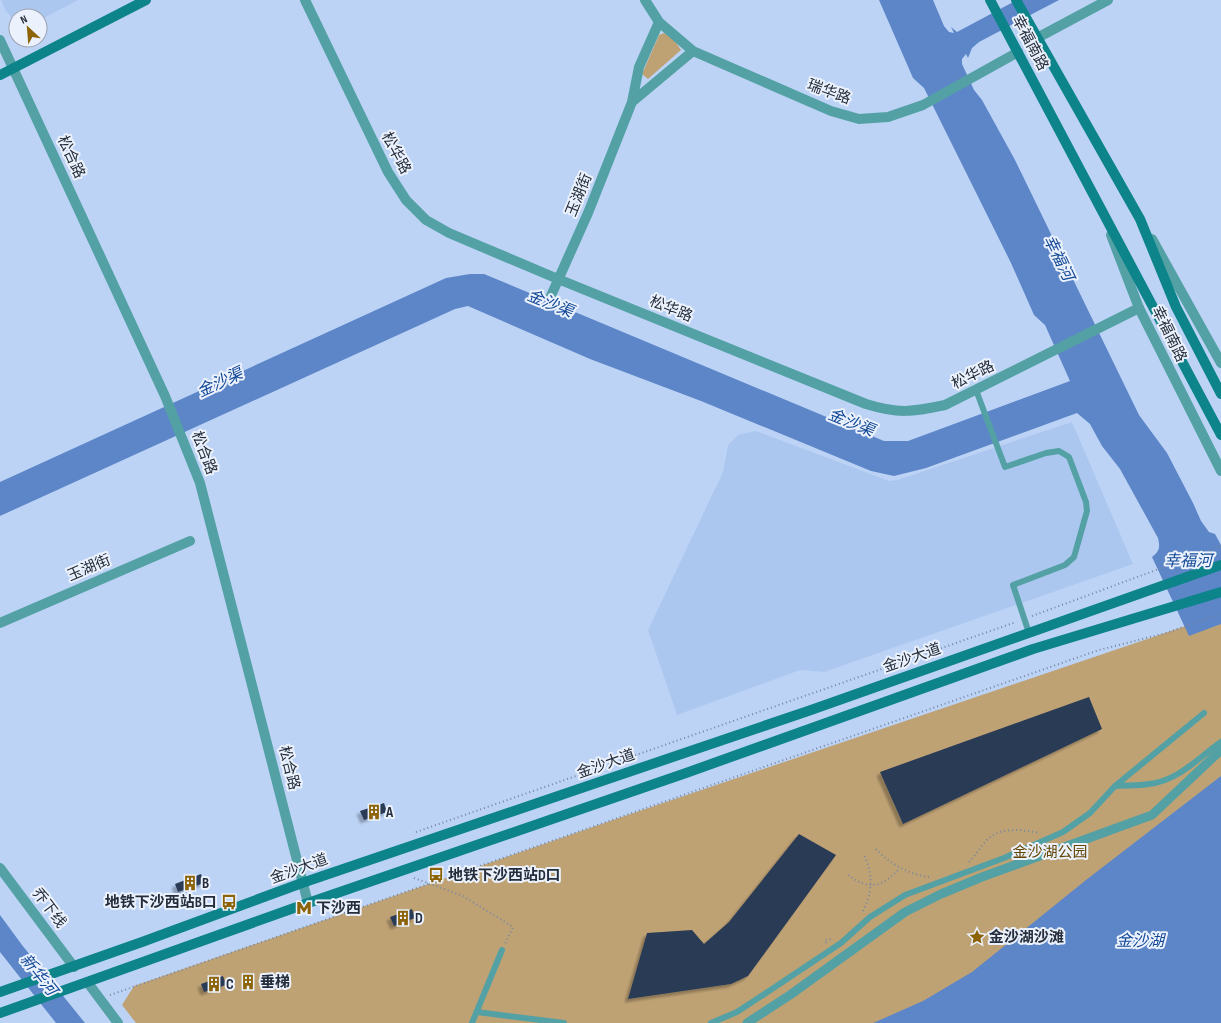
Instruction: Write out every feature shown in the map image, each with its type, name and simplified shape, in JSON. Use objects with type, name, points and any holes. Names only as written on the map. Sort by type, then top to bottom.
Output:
[{"type":"main road","points":[[0,75],[146,0]]},
{"type":"main road","name":"幸福南路","points":[[1016,0],[1140,219],[1176,307],[1221,394]]},
{"type":"main road","name":"幸福南路","points":[[992,3],[1221,436]]},
{"type":"main road","name":"金沙大道","points":[[1,992],[74,967],[302,883],[680,755],[1030,633],[1221,564]]},
{"type":"main road","points":[[0,1013],[88,983],[308,903],[686,773],[1032,649],[1156,613],[1221,592]]},
{"type":"street","name":"松华路","points":[[305,0],[388,172],[406,200],[426,220],[449,233],[558,279],[866,404],[889,411],[914,412],[945,405],[1108,325],[1139,308]]},
{"type":"street","name":"瑞华路","points":[[645,0],[659,22],[693,51],[831,111],[859,119],[888,117],[923,105],[1018,52]]},
{"type":"street","points":[[1037,38],[1108,0]]},
{"type":"street","name":"玉湖街","points":[[550,298],[588,214],[632,102],[639,67],[659,22]]},
{"type":"street","name":"松合路","points":[[0,40],[165,396],[200,483],[224,570],[308,903]]},
{"type":"street","name":"玉湖街","points":[[632,102],[693,51]]},
{"type":"street","name":"幸福南路","points":[[1100,207],[1139,308],[1221,471]]},
{"type":"street","name":"幸福南路","points":[[1140,219],[1221,363]]},
{"type":"street","name":"玉湖街","points":[[0,623],[190,541]]},
{"type":"street","points":[[747,1023],[801,987],[905,912],[941,894],[982,877],[1152,815],[1221,750]]},
{"type":"street","name":"乔下线","points":[[0,868],[74,967]]},
{"type":"street","points":[[88,983],[118,1023]]},
{"type":"lane","points":[[976,390],[1005,467],[1046,453],[1059,451],[1069,457],[1086,502],[1087,511],[1084,527],[1074,557],[1065,565],[1013,585],[1030,633]]},
{"type":"lane","points":[[711,1023],[737,1012],[841,943],[870,917],[904,895],[997,861],[1063,832],[1090,813],[1115,786],[1204,713]]},
{"type":"lane","points":[[1115,786],[1148,784],[1167,780],[1182,772],[1221,742]]},
{"type":"lane","points":[[472,1023],[502,950]]},
{"type":"lane","points":[[477,1012],[564,1023]]},
{"type":"path","points":[[412,834],[1024,619],[1221,546]]},
{"type":"path","points":[[99,998],[1099,650],[1166,633],[1221,614]]},
{"type":"path","points":[[967,864],[989,838],[1004,832],[1019,830],[1030,831],[1040,833],[1048,838]]},
{"type":"path","points":[[876,849],[900,868],[914,874],[931,877]]},
{"type":"path","points":[[861,916],[867,904],[870,885],[869,867],[864,855]]},
{"type":"path","points":[[848,875],[861,884],[870,885],[890,879],[900,868]]},
{"type":"path","points":[[400,872],[427,884],[463,896],[513,927],[502,950]]},
{"type":"path","points":[[828,951],[825,940],[836,938]]},
{"type":"shaded area","points":[[1,0],[78,0],[48,16],[48,8],[8,8],[8,13]]},
{"type":"shaded area","points":[[1072,422],[1133,564],[824,672],[800,670],[677,715],[648,630],[723,472],[728,445],[738,435],[756,431],[889,481],[897,480]]},
{"type":"green space","points":[[664,33],[675,41],[681,50],[648,79],[642,74],[659,35]]},
{"type":"green space","name":"金沙湖公园","points":[[1221,614],[1221,1023],[136,1023],[122,1005],[134,986],[613,820]]},
{"type":"water","points":[[879,0],[933,0],[944,26],[949,32],[954,33],[951,27],[957,32],[1017,0],[1059,0],[979,42],[972,48],[968,58],[966,54],[962,59],[962,64],[974,90],[982,100],[1015,160],[1139,415],[1167,453],[1201,521],[1209,532],[1215,534],[1221,545],[1221,624],[1189,636],[1152,557],[1159,549],[1158,538],[1120,469],[1102,446],[1090,424],[1077,413],[926,468],[894,476],[871,471],[701,401],[590,359],[468,306],[455,309],[0,516],[0,482],[446,278],[470,274],[484,274],[884,441],[908,441],[1070,381],[1045,325],[1034,315],[1011,263],[924,88],[913,78]]},
{"type":"water","name":"金沙湖","points":[[1221,776],[1221,1023],[873,1023],[923,1001],[972,972],[1086,880]]},
{"type":"water","name":"新华河","points":[[0,915],[22,945],[85,1023],[56,1023],[0,952]]},
{"type":"building","points":[[1089,697],[1102,729],[903,824],[880,772]]},
{"type":"building","name":"A","points":[[384,803],[387,812],[364,820],[360,811]]},
{"type":"building","points":[[799,834],[836,855],[748,976],[731,984],[628,999],[647,933],[692,930],[704,944],[729,922]]},
{"type":"building","name":"B","points":[[201,874],[204,883],[178,892],[175,884]]},
{"type":"building","name":"D","points":[[412,909],[415,918],[394,926],[390,917]]},
{"type":"building","name":"C","points":[[223,976],[226,985],[204,992],[201,984]]},
{"type":"place","name":"A","points":[[374,812]]},
{"type":"place","name":"地铁下沙西站D口","points":[[436,875]]},
{"type":"place","name":"B","points":[[190,883]]},
{"type":"place","name":"地铁下沙西站B口","points":[[229,902]]},
{"type":"place","name":"下沙西","points":[[304,908]]},
{"type":"place","name":"D","points":[[403,918]]},
{"type":"place","name":"金沙湖沙滩","points":[[977,937]]},
{"type":"place","name":"垂梯","points":[[248,982]]},
{"type":"place","name":"C","points":[[214,984]]},
{"type":"water label","name":"幸福河","points":[[1058,258]]},
{"type":"water label","name":"金沙渠","points":[[550,304]]},
{"type":"water label","name":"金沙渠","points":[[220,383]]},
{"type":"water label","name":"金沙渠","points":[[851,423]]},
{"type":"water label","name":"幸福河","points":[[1188,561]]}]
